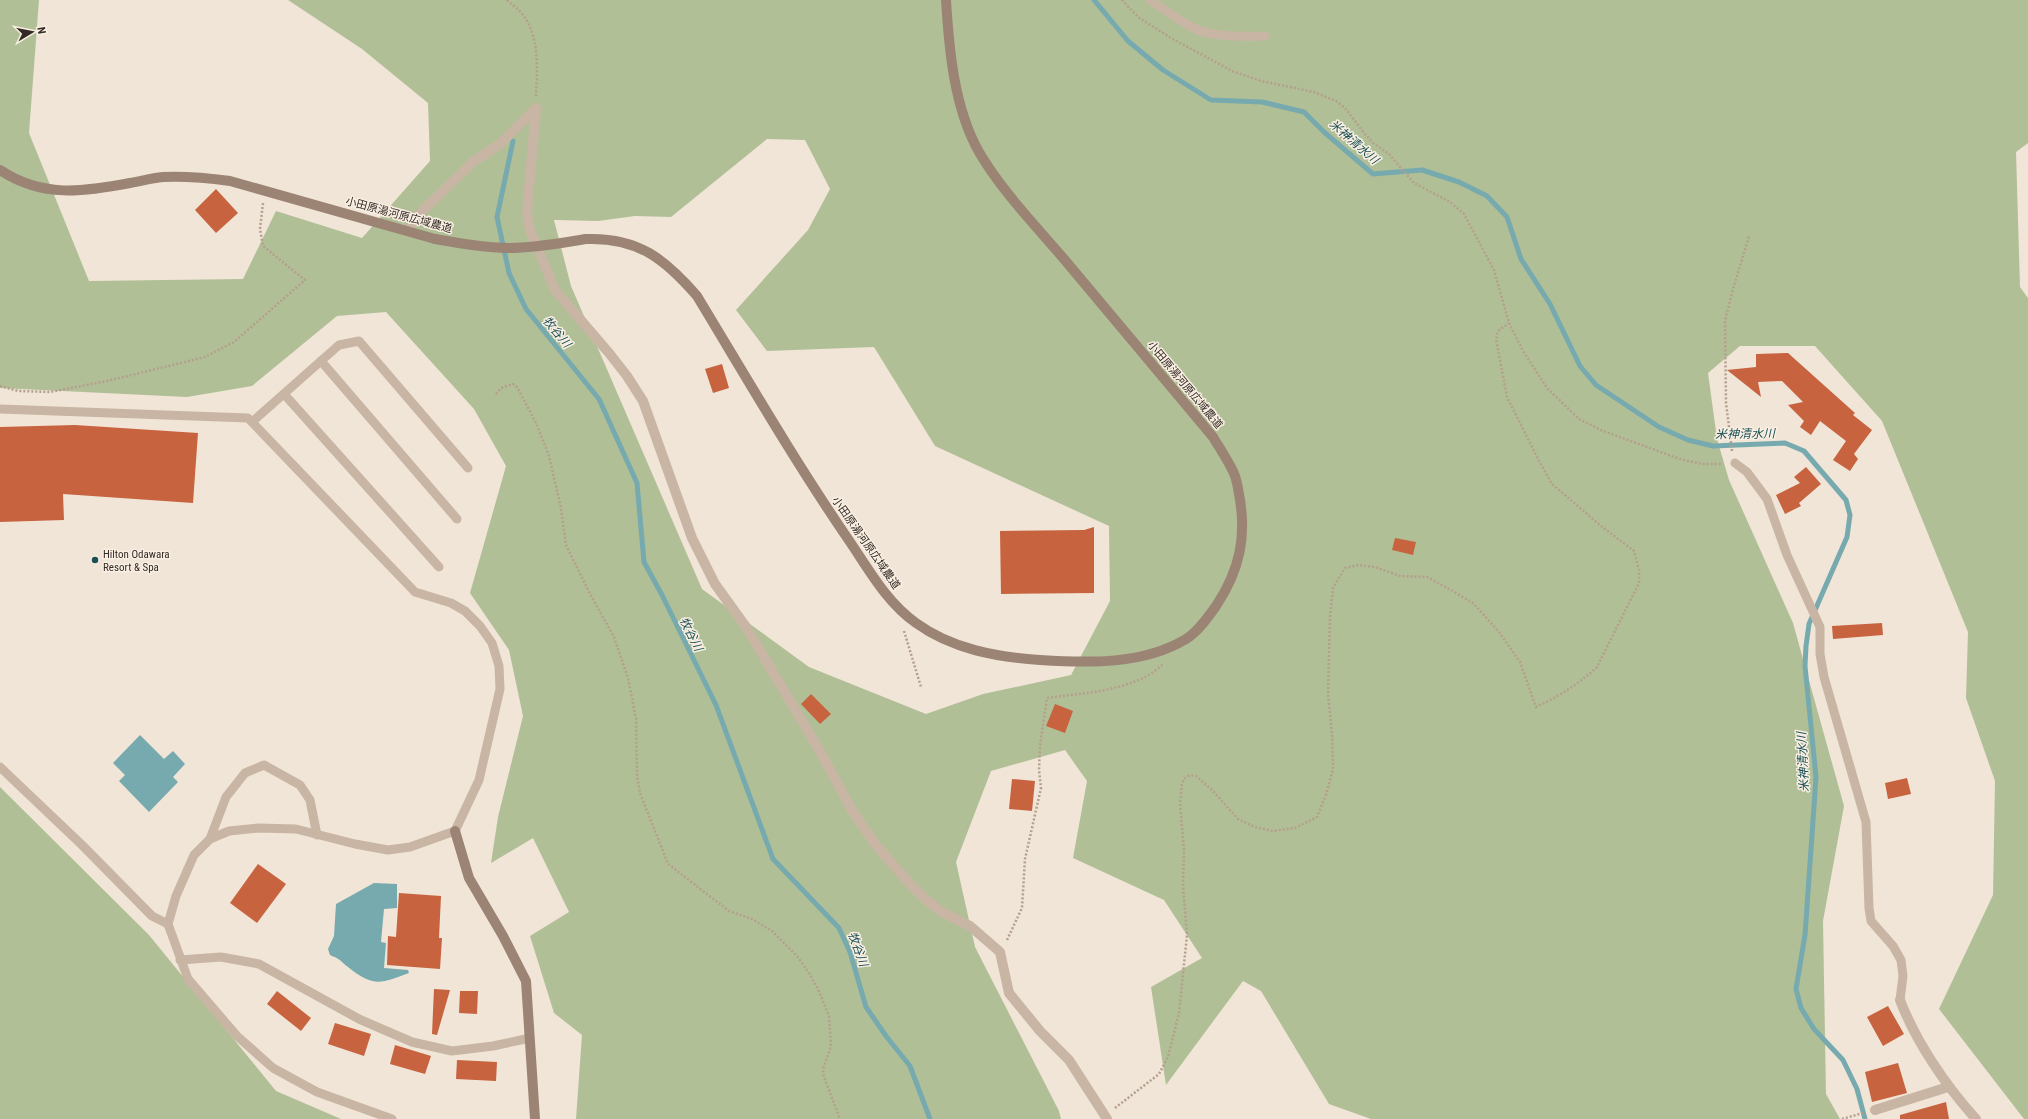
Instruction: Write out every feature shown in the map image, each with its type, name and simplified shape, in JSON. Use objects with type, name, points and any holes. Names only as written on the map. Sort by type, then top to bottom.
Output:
[{"type":"street","name":"小田原湯河原広域農道","points":[[0,170],[13,179],[41,189],[62,191],[89,191],[162,177],[196,177],[230,181],[407,232],[435,239],[472,245],[509,248],[603,238],[622,241],[639,247],[660,259],[680,276],[697,296],[784,441],[835,520],[887,595],[910,618],[940,639],[974,650],[1011,658],[1083,663],[1144,655],[1167,648],[1188,638],[1209,616],[1223,596],[1231,578],[1242,545],[1243,514],[1235,476],[1213,437],[1010,195],[979,152],[962,109],[954,79],[949,44],[946,0]]},
{"type":"street","points":[[407,232],[418,215],[474,161],[500,144],[536,108]]},
{"type":"street","points":[[536,108],[527,212],[530,230],[555,290],[609,353],[627,376],[643,402],[692,538],[715,584],[746,626],[822,753],[853,812],[876,845],[924,898],[940,911],[976,930],[1000,952],[1009,993],[1040,1031],[1069,1060],[1106,1118]]},
{"type":"street","points":[[455,831],[469,878],[503,936],[526,981],[535,1119]]},
{"type":"street","points":[[1900,1000],[1906,1017],[1948,1087],[1976,1119]]},
{"type":"street","points":[[1875,1110],[1948,1087]]},
{"type":"lane","points":[[1150,0],[1195,29],[1219,34],[1249,37],[1265,36]]},
{"type":"lane","points":[[252,422],[339,345],[359,341],[468,468]]},
{"type":"lane","points":[[321,361],[457,519]]},
{"type":"lane","points":[[284,394],[439,567]]},
{"type":"lane","points":[[0,408],[248,418],[415,592],[451,603],[465,611],[480,626],[492,643],[500,666],[500,689],[479,780],[455,831],[410,847],[388,850],[296,830],[258,828],[229,831],[210,839]]},
{"type":"lane","points":[[1734,460],[1747,472],[1767,499],[1786,555],[1820,627],[1820,654],[1824,677],[1866,822],[1869,908],[1871,921],[1893,946],[1901,960],[1903,976],[1900,1000]]},
{"type":"lane","points":[[317,835],[310,800],[300,785],[264,766],[245,773],[226,797],[210,839],[194,856],[176,896],[168,924],[188,979],[237,1036],[273,1068],[317,1092],[392,1119]]},
{"type":"lane","points":[[0,767],[82,845],[152,916],[168,924]]},
{"type":"lane","points":[[180,960],[221,957],[259,964],[358,1019],[412,1042],[452,1051],[493,1046],[530,1038]]},
{"type":"path","points":[[507,0],[523,14],[532,31],[537,60],[536,108]]},
{"type":"path","points":[[1122,0],[1138,17],[1171,38],[1232,71],[1261,81],[1314,92],[1336,101],[1345,108],[1373,143],[1389,154],[1409,178],[1419,187],[1450,202],[1464,214],[1494,270],[1509,323],[1523,351],[1547,388],[1579,419],[1603,432],[1683,460],[1703,464],[1734,460],[1726,403],[1726,321],[1749,236]]},
{"type":"path","points":[[0,386],[18,391],[50,392],[86,386],[205,357],[234,342],[305,280],[263,246],[260,229],[261,207],[266,191]]},
{"type":"path","points":[[1106,1118],[1159,1074],[1168,1057],[1179,1013],[1186,935],[1183,886],[1184,850],[1180,804],[1182,784],[1185,778],[1190,775],[1196,776],[1213,791],[1238,819],[1255,827],[1272,831],[1295,828],[1317,816],[1326,795],[1333,769],[1327,657],[1333,588],[1345,568],[1359,565],[1375,567],[1400,576],[1427,577],[1474,604],[1499,632],[1520,662],[1536,707],[1549,701],[1588,676],[1597,667],[1639,583],[1639,570],[1634,552],[1552,484],[1539,461],[1507,397],[1496,339],[1498,331],[1509,323]]},
{"type":"path","points":[[496,394],[506,385],[512,384],[517,388],[536,423],[544,443],[561,508],[566,545],[590,594],[614,637],[628,678],[636,719],[637,776],[640,793],[668,864],[729,911],[752,919],[772,930],[809,972],[829,1016],[831,1046],[823,1069],[826,1087],[840,1119]]},
{"type":"path","points":[[910,618],[904,630],[921,687]]},
{"type":"path","points":[[1000,952],[1022,908],[1025,859],[1041,788],[1039,770],[1040,745],[1047,698],[1100,691],[1133,682],[1155,672],[1165,662]]},
{"type":"path","points":[[1842,1119],[1853,1115]]},
{"type":"green space","points":[[0,0],[39,0],[29,133],[89,281],[243,279],[276,211],[362,238],[430,161],[428,103],[362,49],[288,0],[2028,0],[2028,143],[2016,152],[2020,287],[2028,298],[2028,1119],[2024,1119],[1939,1009],[1993,895],[1995,781],[1966,698],[1968,632],[1882,421],[1815,346],[1740,346],[1708,373],[1717,439],[1729,480],[1793,623],[1844,806],[1823,921],[1826,1094],[1840,1119],[1371,1119],[1329,1104],[1261,991],[1243,981],[1166,1085],[1151,987],[1202,958],[1164,900],[1073,858],[1087,781],[1065,750],[991,771],[956,862],[975,947],[1059,1111],[1061,1119],[576,1119],[582,1035],[554,1013],[530,936],[569,912],[533,838],[491,863],[498,817],[523,716],[509,650],[470,593],[506,466],[474,409],[386,312],[337,316],[252,386],[187,397],[0,388]],"holes":[[[767,139],[805,140],[830,189],[808,230],[736,310],[767,351],[874,347],[935,446],[1109,526],[1110,601],[1071,675],[983,694],[926,714],[809,667],[702,589],[571,286],[554,220],[598,221],[635,216],[671,217]]]},
{"type":"green space","points":[[0,787],[149,935],[276,1091],[341,1119],[0,1119]]},
{"type":"water","points":[[140,735],[164,759],[173,751],[185,764],[173,777],[178,782],[149,812],[119,781],[125,775],[113,763]]},
{"type":"water","points":[[374,883],[397,884],[397,908],[384,909],[381,942],[386,943],[384,968],[408,970],[409,973],[391,980],[377,982],[364,978],[339,959],[330,955],[328,949],[334,936],[336,904]]},
{"type":"building","points":[[216,189],[238,213],[216,233],[195,210]]},
{"type":"building","points":[[1788,353],[1855,413],[1853,415],[1872,430],[1854,454],[1858,459],[1850,471],[1833,460],[1846,441],[1820,421],[1811,435],[1800,427],[1804,421],[1788,405],[1803,402],[1782,381],[1758,382],[1761,397],[1727,370],[1756,367],[1756,354]]},
{"type":"building","points":[[722,364],[729,388],[713,393],[705,369]]},
{"type":"building","points":[[75,425],[198,433],[193,503],[63,494],[64,520],[0,522],[0,427]]},
{"type":"building","points":[[1806,467],[1821,484],[1799,503],[1801,506],[1785,514],[1776,495],[1800,483],[1794,477]]},
{"type":"building","points":[[1094,527],[1094,593],[1001,594],[1000,531],[1084,530]]},
{"type":"building","points":[[1395,538],[1416,542],[1413,555],[1392,550]]},
{"type":"building","points":[[1882,623],[1883,635],[1833,639],[1832,626]]},
{"type":"building","points":[[811,694],[831,714],[820,724],[801,704]]},
{"type":"building","points":[[1055,704],[1073,711],[1065,733],[1046,726]]},
{"type":"building","points":[[1907,778],[1911,794],[1888,799],[1885,783]]},
{"type":"building","points":[[1012,779],[1035,781],[1032,811],[1009,809]]},
{"type":"building","points":[[258,864],[286,884],[257,923],[230,903]]},
{"type":"building","points":[[399,893],[441,896],[439,938],[442,938],[440,969],[387,965],[388,936],[396,937]]},
{"type":"building","points":[[434,989],[450,990],[437,1035],[432,1034]]},
{"type":"building","points":[[277,991],[311,1018],[301,1031],[267,1004]]},
{"type":"building","points":[[460,991],[478,991],[477,1014],[459,1013]]},
{"type":"building","points":[[1888,1006],[1904,1034],[1883,1046],[1867,1017]]},
{"type":"building","points":[[335,1023],[371,1034],[364,1056],[328,1044]]},
{"type":"building","points":[[395,1045],[431,1056],[425,1074],[390,1064]]},
{"type":"building","points":[[457,1060],[497,1062],[496,1081],[456,1079]]},
{"type":"building","points":[[1898,1063],[1907,1093],[1872,1102],[1865,1072]]},
{"type":"building","points":[[1946,1102],[1949,1119],[1900,1119],[1900,1115]]},
{"type":"waterway","name":"米神清水川","points":[[1094,0],[1128,41],[1163,70],[1211,100],[1262,102],[1304,112],[1324,132],[1373,174],[1422,170],[1459,182],[1487,196],[1507,217],[1521,259],[1550,304],[1580,366],[1596,385],[1659,427],[1688,440],[1713,446],[1785,443],[1804,451],[1846,500],[1850,515],[1847,537],[1809,624],[1806,646],[1805,666],[1816,777],[1805,935],[1796,989],[1801,1008],[1814,1029],[1843,1060],[1857,1089],[1865,1119]]},
{"type":"waterway","name":"牧谷川","points":[[513,141],[497,217],[509,273],[526,309],[599,399],[637,483],[644,562],[662,595],[716,705],[773,859],[839,928],[850,952],[866,1007],[886,1036],[910,1066],[930,1119]]},
{"type":"place","name":"Hilton Odawara Resort & Spa","points":[[95,560]]}]
